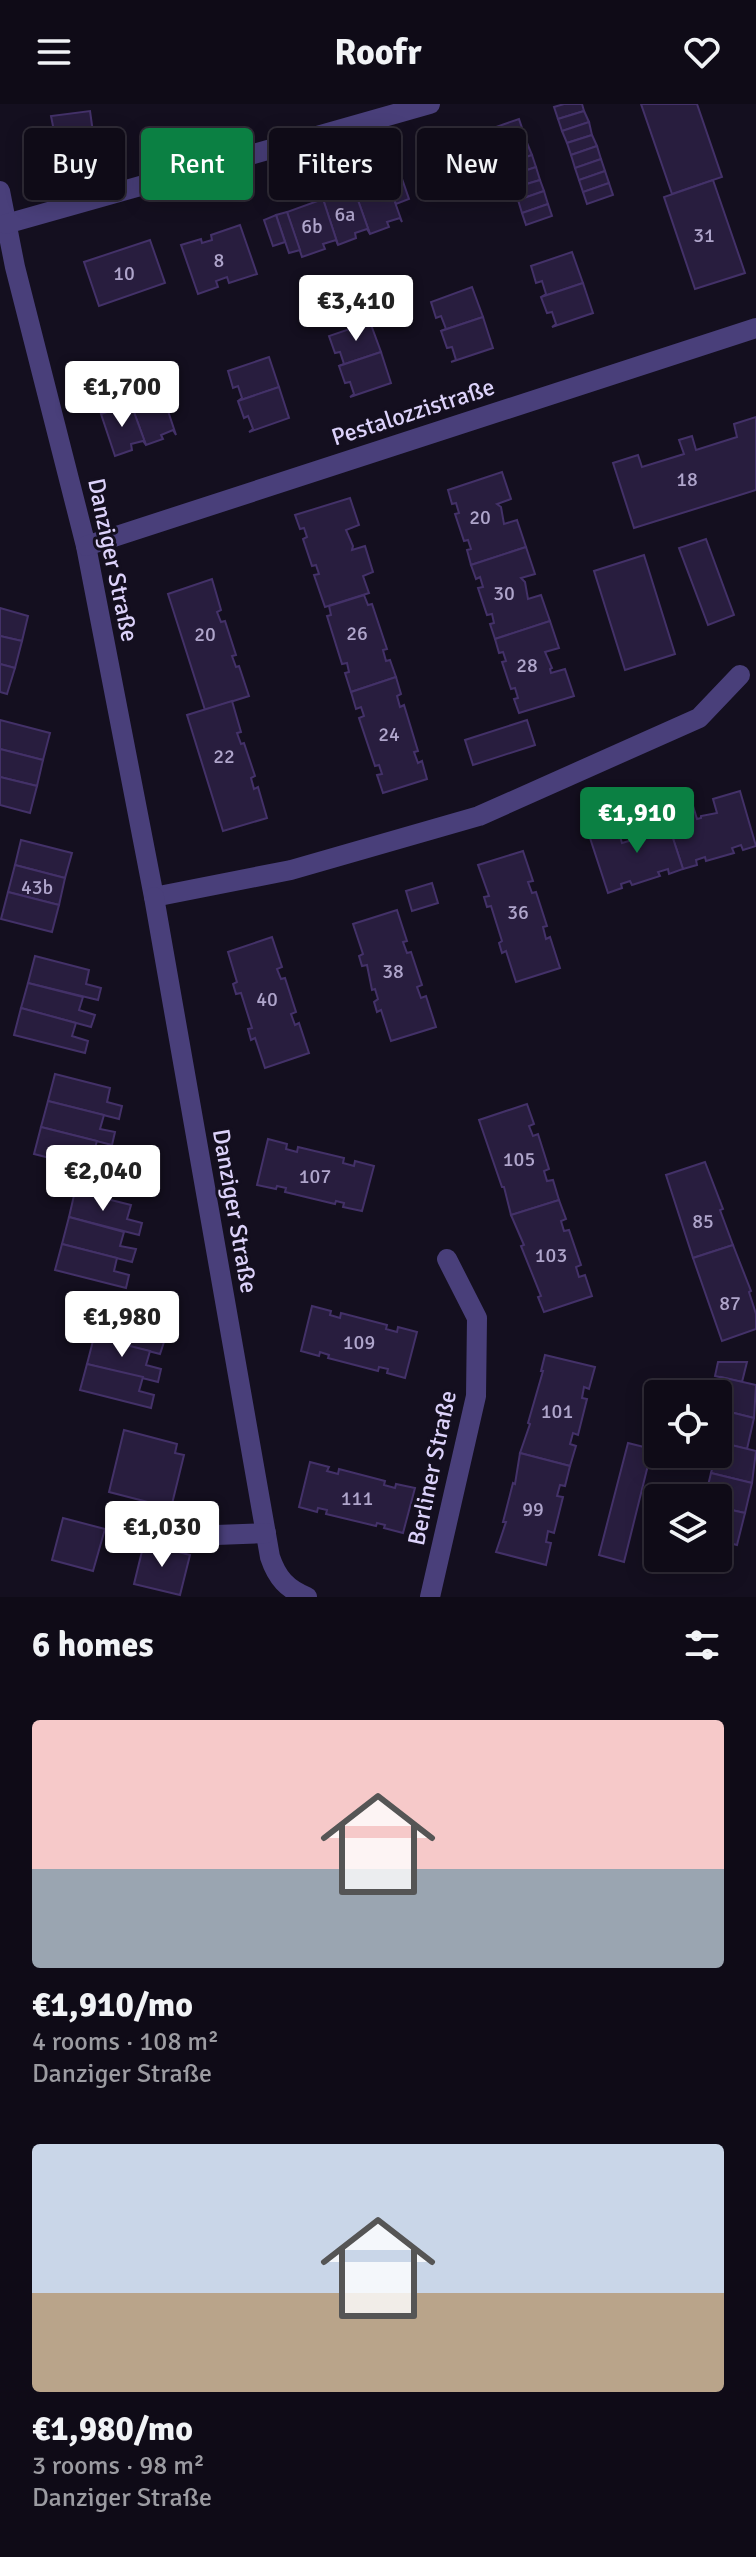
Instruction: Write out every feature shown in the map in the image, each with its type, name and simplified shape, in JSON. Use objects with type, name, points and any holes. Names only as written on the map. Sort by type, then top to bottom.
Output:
[{"type":"street","points":[[6,224],[430,104]]},
{"type":"street","name":"Danziger Straße","points":[[0,191],[15,267],[86,546],[154,897],[266,1533],[276,1573],[290,1589],[307,1597]]},
{"type":"street","name":"Pestalozzistraße","points":[[86,546],[756,328]]},
{"type":"street","points":[[154,897],[291,870],[479,816],[699,718],[740,675]]},
{"type":"street","name":"Berliner Straße","points":[[430,1597],[476,1396],[477,1318],[447,1259]]},
{"type":"street","points":[[125,1514],[216,1535],[266,1533]]},
{"type":"building","points":[[582,104],[584,111],[558,119],[554,107]]},
{"type":"building","points":[[641,104],[697,104],[722,177],[672,194]]},
{"type":"building","points":[[90,111],[92,128],[53,128],[51,116]]},
{"type":"building","points":[[584,111],[589,122],[562,131],[558,119]]},
{"type":"building","points":[[519,119],[522,128],[493,128]]},
{"type":"building","points":[[589,122],[592,135],[567,143],[562,131]]},
{"type":"building","points":[[592,135],[597,146],[571,155],[567,143]]},
{"type":"building","points":[[526,143],[532,155],[526,157]]},
{"type":"building","points":[[597,146],[601,159],[575,168],[571,155]]},
{"type":"building","points":[[532,155],[536,167],[526,170],[526,157]]},
{"type":"building","points":[[601,159],[605,171],[579,180],[575,168]]},
{"type":"building","points":[[536,167],[540,180],[526,184],[526,170]]},
{"type":"building","points":[[605,171],[609,183],[583,192],[579,180]]},
{"type":"building","points":[[401,176],[409,199],[396,204],[395,200],[401,200]]},
{"type":"building","points":[[540,180],[544,191],[526,197],[526,184]]},
{"type":"building","points":[[713,180],[745,273],[695,289],[664,197]]},
{"type":"building","points":[[609,183],[613,195],[587,204],[583,192]]},
{"type":"building","points":[[544,191],[548,204],[522,213],[518,200],[526,200],[526,197]]},
{"type":"building","points":[[323,200],[358,200],[370,234],[367,229],[355,233],[356,238],[338,245]]},
{"type":"building","points":[[323,200],[338,245],[336,240],[323,244],[325,249],[302,257],[287,212]]},
{"type":"building","points":[[358,200],[394,200],[402,222],[400,218],[387,222],[389,227],[370,234]]},
{"type":"building","points":[[548,204],[552,216],[526,225],[522,213]]},
{"type":"building","points":[[287,212],[300,250],[289,253],[276,215]]},
{"type":"building","points":[[276,215],[285,242],[273,246],[264,220]]},
{"type":"building","points":[[240,225],[257,274],[229,283],[227,277],[216,281],[218,287],[198,294],[181,245],[201,239],[202,243],[212,240],[211,235]]},
{"type":"building","points":[[150,240],[165,283],[99,306],[84,262]]},
{"type":"building","points":[[572,252],[583,283],[541,297],[546,294],[542,281],[536,283],[531,266]]},
{"type":"building","points":[[583,283],[593,313],[552,327],[556,324],[552,312],[547,313],[541,297]]},
{"type":"building","points":[[472,287],[483,317],[441,331],[446,329],[441,316],[436,318],[431,302]]},
{"type":"building","points":[[483,317],[493,348],[451,362],[456,360],[452,347],[447,348],[441,331]]},
{"type":"building","points":[[370,322],[381,352],[339,366],[344,364],[340,352],[335,353],[329,336]]},
{"type":"building","points":[[381,352],[391,383],[350,397],[354,394],[350,382],[345,383],[339,366]]},
{"type":"building","points":[[269,357],[279,387],[238,401],[242,398],[238,386],[233,388],[228,371]]},
{"type":"building","points":[[279,387],[289,418],[249,432],[253,429],[248,416],[244,418],[238,401]]},
{"type":"building","points":[[162,393],[176,435],[173,430],[161,435],[163,439],[146,445],[131,404]]},
{"type":"building","points":[[131,404],[146,445],[143,441],[131,444],[132,450],[115,456],[101,414]]},
{"type":"building","points":[[756,417],[756,490],[634,528],[613,463],[638,455],[642,467],[684,454],[679,440],[692,436],[696,450],[737,437],[734,424]]},
{"type":"building","points":[[502,472],[511,499],[497,504],[501,507],[504,524],[517,520],[526,547],[471,565],[467,550],[471,549],[468,540],[464,541],[455,514],[459,513],[456,503],[452,504],[448,490]]},
{"type":"building","points":[[350,498],[359,525],[346,530],[352,550],[365,546],[373,572],[363,576],[369,593],[325,607],[314,575],[319,574],[316,565],[312,566],[303,539],[307,537],[295,515]]},
{"type":"building","points":[[706,539],[734,615],[708,625],[679,548]]},
{"type":"building","points":[[526,547],[535,574],[521,578],[525,582],[528,599],[541,595],[550,621],[495,639],[490,624],[494,623],[492,614],[487,615],[478,588],[483,587],[480,577],[476,579],[471,565]]},
{"type":"building","points":[[644,555],[675,654],[625,670],[594,571]]},
{"type":"building","points":[[212,579],[221,610],[217,612],[221,622],[225,621],[236,655],[232,656],[236,667],[239,666],[249,696],[205,710],[168,594]]},
{"type":"building","points":[[364,595],[368,605],[372,604],[387,649],[383,650],[386,661],[390,660],[396,677],[351,692],[345,673],[349,672],[347,663],[342,664],[327,616],[331,615],[329,606]]},
{"type":"building","points":[[0,608],[28,616],[22,641],[0,636]]},
{"type":"building","points":[[550,621],[559,648],[545,652],[551,673],[565,669],[574,696],[519,713],[514,699],[518,698],[515,688],[511,689],[502,662],[506,661],[503,652],[499,653],[495,639]]},
{"type":"building","points":[[0,636],[22,641],[15,668],[0,664]]},
{"type":"building","points":[[0,664],[15,668],[7,694],[0,692]]},
{"type":"building","points":[[396,677],[401,694],[397,696],[400,707],[404,705],[418,751],[414,752],[418,763],[422,761],[427,779],[383,793],[377,775],[382,774],[379,765],[375,766],[359,718],[364,716],[361,707],[356,709],[351,692]]},
{"type":"building","points":[[232,701],[241,732],[237,733],[241,744],[244,743],[255,776],[251,778],[254,789],[258,787],[267,818],[223,831],[187,715]]},
{"type":"building","points":[[0,720],[50,733],[43,760],[0,749]]},
{"type":"building","points":[[527,720],[535,745],[473,765],[465,740]]},
{"type":"building","points":[[0,749],[43,760],[37,786],[0,777]]},
{"type":"building","points":[[0,777],[37,786],[30,813],[0,805]]},
{"type":"building","points":[[740,791],[756,846],[743,850],[741,845],[732,848],[734,853],[706,861],[705,857],[696,860],[697,865],[683,869],[665,814],[693,806],[697,819],[701,818],[717,813],[713,799]]},
{"type":"building","points":[[665,814],[683,869],[669,874],[668,869],[658,872],[660,876],[632,885],[630,881],[608,893],[590,838],[618,830],[622,843],[639,838],[643,836],[638,823]]},
{"type":"building","points":[[21,840],[72,853],[65,878],[15,865]]},
{"type":"building","points":[[523,851],[533,881],[528,882],[532,893],[536,892],[547,926],[543,927],[546,939],[550,937],[560,968],[516,982],[506,951],[502,953],[499,943],[502,941],[491,906],[487,907],[484,897],[489,896],[478,865]]},
{"type":"building","points":[[15,865],[65,878],[59,905],[8,892]]},
{"type":"building","points":[[432,883],[438,903],[412,911],[406,891]]},
{"type":"building","points":[[8,892],[59,905],[52,932],[1,919]]},
{"type":"building","points":[[397,910],[407,941],[403,942],[407,953],[411,952],[422,985],[417,987],[421,998],[426,996],[436,1027],[391,1041],[381,1010],[377,1012],[374,1002],[378,999],[375,989],[372,990],[367,965],[362,966],[359,956],[363,954],[353,924]]},
{"type":"building","points":[[272,937],[282,967],[277,969],[281,979],[285,978],[296,1012],[291,1014],[295,1025],[299,1023],[309,1053],[265,1068],[255,1038],[251,1040],[248,1029],[252,1028],[241,993],[236,994],[233,984],[237,982],[228,952]]},
{"type":"building","points":[[35,956],[89,970],[86,984],[101,988],[98,1000],[28,983]]},
{"type":"building","points":[[28,983],[83,997],[79,1010],[95,1015],[91,1027],[21,1008]]},
{"type":"building","points":[[21,1008],[76,1023],[72,1036],[88,1041],[85,1053],[14,1035]]},
{"type":"building","points":[[55,1074],[110,1088],[107,1102],[122,1106],[119,1119],[48,1101]]},
{"type":"building","points":[[48,1101],[104,1115],[100,1129],[115,1132],[112,1145],[41,1127]]},
{"type":"building","points":[[527,1104],[534,1124],[529,1126],[533,1136],[538,1134],[549,1169],[544,1171],[547,1181],[553,1180],[559,1200],[511,1215],[479,1120]]},
{"type":"building","points":[[41,1127],[97,1141],[93,1154],[109,1158],[105,1172],[34,1154]]},
{"type":"building","points":[[268,1139],[287,1144],[286,1149],[297,1152],[298,1147],[344,1158],[343,1163],[354,1166],[355,1161],[374,1166],[362,1211],[343,1207],[344,1203],[336,1201],[335,1204],[285,1192],[286,1188],[257,1185]]},
{"type":"building","points":[[705,1162],[733,1245],[693,1258],[666,1175]]},
{"type":"building","points":[[75,1191],[131,1205],[127,1219],[142,1223],[139,1235],[69,1217]]},
{"type":"building","points":[[559,1200],[566,1219],[561,1221],[564,1231],[569,1230],[581,1265],[576,1267],[579,1277],[585,1275],[592,1296],[544,1312],[538,1297],[541,1296],[521,1246],[524,1245],[511,1215]]},
{"type":"building","points":[[69,1217],[124,1232],[120,1246],[136,1249],[132,1262],[62,1244]]},
{"type":"building","points":[[62,1244],[117,1258],[114,1271],[129,1275],[126,1288],[55,1270]]},
{"type":"building","points":[[733,1245],[751,1291],[756,1329],[722,1341],[693,1258]]},
{"type":"building","points":[[312,1306],[331,1311],[330,1315],[340,1318],[341,1313],[387,1325],[386,1329],[397,1332],[398,1327],[417,1332],[405,1378],[387,1373],[388,1369],[379,1367],[378,1371],[328,1358],[329,1355],[320,1352],[319,1356],[301,1351]]},
{"type":"building","points":[[101,1311],[156,1325],[152,1339],[164,1342],[160,1354],[94,1337]]},
{"type":"building","points":[[94,1337],[150,1351],[146,1365],[161,1369],[158,1382],[87,1364]]},
{"type":"building","points":[[545,1355],[595,1367],[589,1389],[584,1387],[582,1398],[587,1399],[578,1435],[573,1433],[570,1444],[576,1446],[570,1466],[520,1453],[530,1424]]},
{"type":"building","points":[[718,1362],[747,1362],[742,1382],[715,1376]]},
{"type":"building","points":[[87,1364],[143,1377],[139,1391],[154,1395],[151,1408],[80,1390]]},
{"type":"building","points":[[721,1377],[756,1385],[754,1418],[732,1412],[732,1380],[720,1380]]},
{"type":"building","points":[[732,1412],[754,1418],[747,1449],[732,1445]]},
{"type":"building","points":[[124,1430],[177,1444],[175,1453],[184,1455],[171,1508],[109,1492]]},
{"type":"building","points":[[628,1443],[644,1447],[644,1468],[647,1468],[624,1562],[599,1555]]},
{"type":"building","points":[[732,1445],[756,1451],[752,1483],[711,1473],[712,1468],[732,1468]]},
{"type":"building","points":[[520,1453],[570,1466],[565,1486],[560,1485],[557,1496],[563,1497],[554,1533],[548,1531],[546,1542],[551,1543],[546,1565],[496,1552],[506,1522],[503,1522],[515,1484]]},
{"type":"building","points":[[310,1462],[329,1467],[327,1471],[338,1474],[339,1469],[385,1481],[384,1485],[395,1488],[396,1484],[415,1488],[403,1533],[377,1523],[376,1526],[326,1514],[327,1510],[318,1508],[317,1512],[299,1507]]},
{"type":"building","points":[[711,1473],[752,1483],[745,1513],[732,1510],[732,1484],[708,1484]]},
{"type":"building","points":[[732,1510],[745,1513],[737,1545],[732,1544]]},
{"type":"building","points":[[63,1518],[105,1529],[93,1571],[52,1560]]},
{"type":"building","points":[[144,1543],[190,1555],[180,1595],[134,1584]]}]
